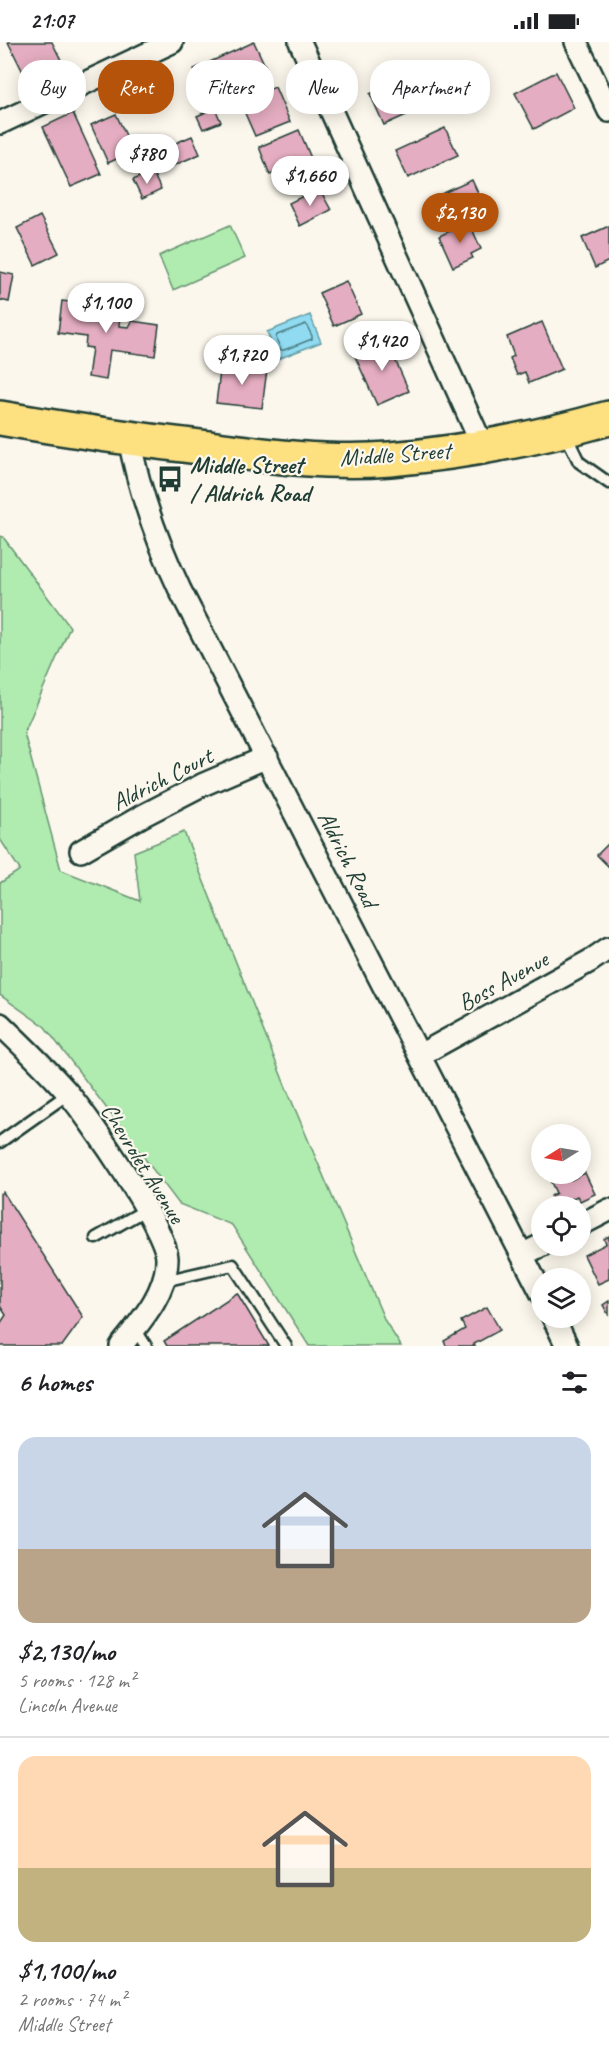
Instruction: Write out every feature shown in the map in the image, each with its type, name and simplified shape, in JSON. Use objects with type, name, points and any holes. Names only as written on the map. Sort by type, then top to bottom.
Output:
[{"type":"main road","name":"Middle Street","points":[[0,418],[129,438],[267,455],[347,459],[389,459],[483,447],[609,418]]},
{"type":"street","points":[[0,123],[172,42]]},
{"type":"street","points":[[300,42],[483,447]]},
{"type":"street","points":[[576,42],[609,111]]},
{"type":"street","name":"Aldrich Road","points":[[129,438],[142,497],[166,560],[531,1273]]},
{"type":"street","name":"Aldrich Court","points":[[81,851],[202,785],[267,757]]},
{"type":"street","name":"Boss Avenue","points":[[420,1055],[590,961],[609,948]]},
{"type":"street","name":"Chevrolet Avenue","points":[[0,1024],[68,1094],[100,1138],[161,1234],[167,1257],[164,1281],[140,1337],[122,1346]]},
{"type":"street","points":[[591,1219],[609,1210]]},
{"type":"street","points":[[522,1255],[531,1250]]},
{"type":"street","points":[[558,1328],[567,1346]]},
{"type":"lane","points":[[564,430],[579,462],[609,483]]},
{"type":"lane","points":[[0,1142],[68,1094]]},
{"type":"lane","points":[[96,1238],[147,1209]]},
{"type":"lane","points":[[164,1281],[233,1265],[286,1346]]},
{"type":"green space","points":[[230,225],[245,258],[173,290],[159,256]]},
{"type":"green space","points":[[0,536],[70,627],[24,733],[61,870],[140,901],[134,852],[184,832],[287,1090],[385,1321],[401,1346],[309,1346],[232,1225],[179,1204],[45,1027],[0,995],[0,883],[20,870],[0,839]]},
{"type":"water","points":[[310,315],[321,342],[278,359],[267,332]]},
{"type":"building","points":[[8,42],[52,42],[61,60],[18,60],[18,62]]},
{"type":"building","points":[[254,42],[262,60],[214,60]]},
{"type":"building","points":[[556,72],[574,108],[534,129],[515,93]]},
{"type":"building","points":[[274,87],[290,122],[255,136],[245,114],[274,114]]},
{"type":"building","points":[[73,114],[101,174],[71,187],[43,127]]},
{"type":"building","points":[[116,114],[129,142],[119,146],[123,156],[108,163],[91,125]]},
{"type":"building","points":[[218,114],[221,122],[203,129],[197,116]]},
{"type":"building","points":[[379,114],[408,114],[384,125]]},
{"type":"building","points":[[445,128],[458,155],[408,178],[395,151]]},
{"type":"building","points":[[299,130],[311,158],[270,175],[259,147]]},
{"type":"building","points":[[192,136],[200,154],[172,166],[164,148]]},
{"type":"building","points":[[152,171],[161,190],[142,199],[133,180]]},
{"type":"building","points":[[472,180],[482,202],[436,223],[426,201]]},
{"type":"building","points":[[319,188],[331,210],[300,226],[289,203]]},
{"type":"building","points":[[40,216],[59,253],[35,265],[17,228]]},
{"type":"building","points":[[469,222],[481,249],[471,254],[473,258],[453,267],[439,236]]},
{"type":"building","points":[[609,226],[609,261],[595,268],[582,238]]},
{"type":"building","points":[[0,272],[14,275],[9,302],[0,300]]},
{"type":"building","points":[[346,281],[361,314],[334,326],[319,293]]},
{"type":"building","points":[[62,301],[108,307],[107,312],[120,314],[119,326],[129,327],[132,321],[159,325],[155,356],[110,350],[106,380],[88,377],[92,348],[85,347],[86,337],[58,333]]},
{"type":"building","points":[[542,322],[562,369],[529,383],[525,372],[517,375],[510,358],[514,356],[507,337]]},
{"type":"building","points":[[386,339],[409,391],[377,405],[354,354]]},
{"type":"building","points":[[221,364],[267,369],[262,408],[216,403]]},
{"type":"building","points":[[609,843],[609,867],[597,855]]},
{"type":"building","points":[[552,1184],[590,1184],[595,1194],[591,1196],[551,1196],[556,1193]]},
{"type":"building","points":[[3,1192],[83,1317],[62,1346],[0,1346],[0,1324],[6,1315],[0,1306],[0,1194]]},
{"type":"building","points":[[609,1236],[609,1279],[598,1284],[584,1256],[591,1256],[591,1252],[606,1244],[604,1239]]},
{"type":"building","points":[[237,1293],[269,1346],[167,1346],[164,1341]]},
{"type":"building","points":[[609,1301],[609,1316],[603,1305]]},
{"type":"building","points":[[487,1307],[500,1330],[474,1344],[475,1346],[446,1346],[444,1341],[465,1329],[461,1321]]},
{"type":"place","name":"Middle Street / Aldrich Road","points":[[170,479]]}]
